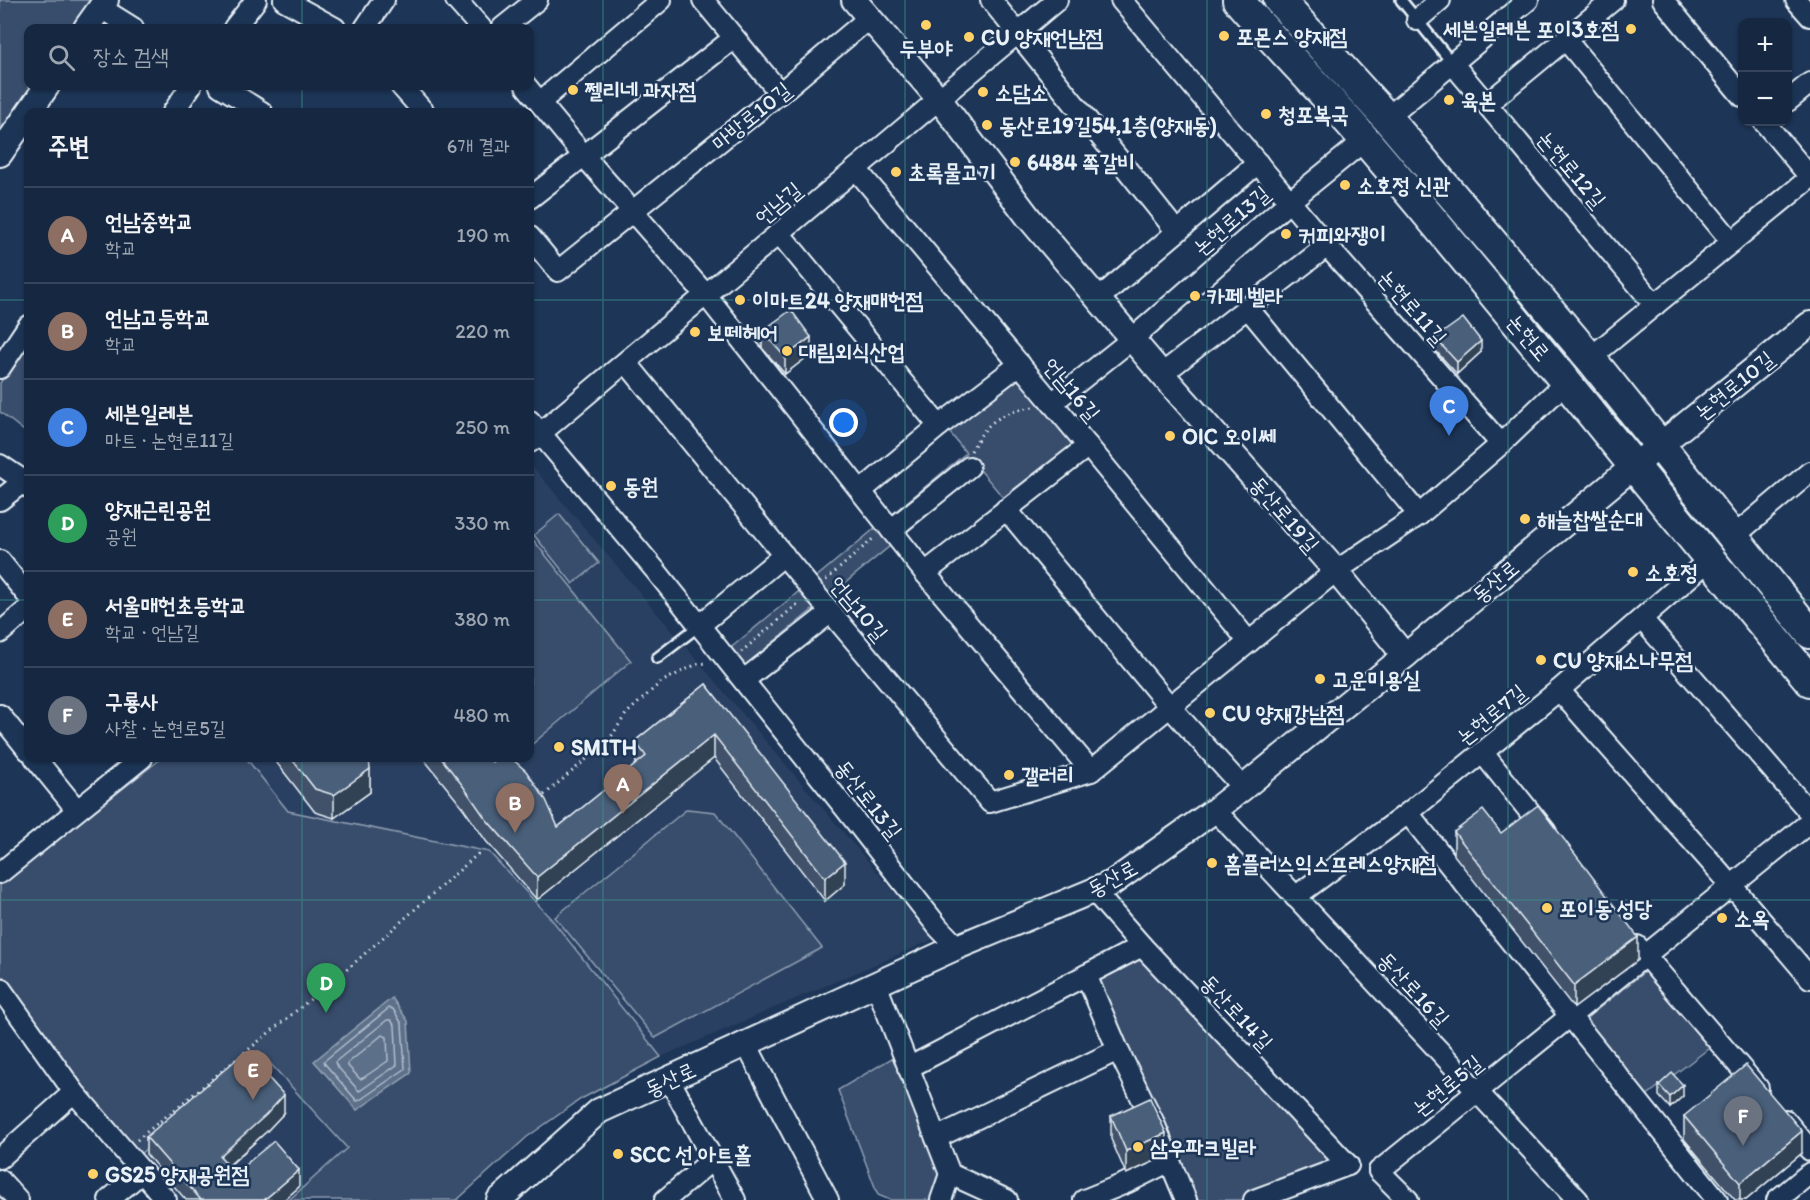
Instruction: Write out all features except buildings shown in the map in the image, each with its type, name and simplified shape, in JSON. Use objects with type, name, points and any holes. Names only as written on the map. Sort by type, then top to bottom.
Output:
[{"type":"main road","name":"논현로","points":[[1238,0],[1365,140],[1810,681]]},
{"type":"main road","name":"논현로","points":[[1279,0],[1387,118],[1590,358],[1810,633]]},
{"type":"street","points":[[237,24],[256,0]]},
{"type":"street","points":[[284,0],[328,24]]},
{"type":"street","points":[[368,24],[384,0]]},
{"type":"street","points":[[456,0],[477,24]]},
{"type":"street","points":[[507,24],[537,0]]},
{"type":"street","points":[[540,102],[661,0]]},
{"type":"street","points":[[703,0],[780,93]]},
{"type":"street","points":[[991,0],[1177,232]]},
{"type":"street","name":"언남길","points":[[534,431],[626,362],[1057,0]]},
{"type":"street","name":"논현로11길","points":[[1121,0],[1327,246],[1501,444]]},
{"type":"street","points":[[1417,20],[1440,0]]},
{"type":"street","points":[[1387,118],[1527,0]]},
{"type":"street","points":[[1486,104],[1613,0]]},
{"type":"street","points":[[1664,0],[1738,90]]},
{"type":"street","points":[[1796,0],[1810,16]]},
{"type":"street","points":[[89,24],[103,4],[128,24]]},
{"type":"street","name":"마방로10길","points":[[534,242],[558,271],[780,93],[861,9],[939,99]]},
{"type":"street","points":[[534,195],[734,38]]},
{"type":"street","points":[[1566,40],[1732,242]]},
{"type":"street","name":"논현로12길","points":[[1452,63],[1655,305]]},
{"type":"street","points":[[1792,99],[1810,83]]},
{"type":"street","points":[[32,108],[44,90]]},
{"type":"street","points":[[176,108],[188,90]]},
{"type":"street","points":[[226,90],[256,108]]},
{"type":"street","points":[[405,90],[420,108]]},
{"type":"street","points":[[530,90],[706,295],[925,573],[1091,771],[1336,571],[1419,515],[1501,444],[1566,382]]},
{"type":"street","name":"동산로19길","points":[[939,99],[1029,218],[1162,374],[1336,571],[1406,656]]},
{"type":"street","points":[[0,154],[24,119]]},
{"type":"street","points":[[1590,358],[1810,177],[1767,126]]},
{"type":"street","name":"논현로13길","points":[[1132,339],[1290,201],[1365,140]]},
{"type":"street","points":[[1098,299],[1258,163]]},
{"type":"street","name":"언남16길","points":[[856,168],[1249,642]]},
{"type":"street","points":[[779,233],[939,426]]},
{"type":"street","points":[[1162,374],[1327,246]]},
{"type":"street","points":[[1247,307],[1419,515]]},
{"type":"street","name":"논현로10길","points":[[1659,446],[1808,330]]},
{"type":"street","points":[[0,368],[24,332]]},
{"type":"street","points":[[1052,403],[1132,339]]},
{"type":"street","name":"언남10길","points":[[626,362],[990,802],[1091,771]]},
{"type":"street","points":[[861,491],[939,426],[1020,364]]},
{"type":"street","name":"동산로13길","points":[[534,433],[700,626],[938,927],[957,947]]},
{"type":"street","points":[[925,573],[1088,446]]},
{"type":"street","name":"동산로","points":[[499,1200],[599,1111],[957,947],[1112,883],[1243,788],[1659,446]]},
{"type":"street","points":[[0,465],[24,480]]},
{"type":"street","points":[[891,530],[969,467]]},
{"type":"street","points":[[1733,537],[1807,483]]},
{"type":"street","points":[[0,500],[24,484]]},
{"type":"street","points":[[1006,509],[1170,707],[1243,788]]},
{"type":"street","points":[[700,626],[784,555]]},
{"type":"street","name":"논현로7길","points":[[1295,897],[1408,813],[1559,690],[1709,560]]},
{"type":"street","points":[[0,561],[24,591]]},
{"type":"street","points":[[0,633],[24,612]]},
{"type":"street","points":[[744,680],[831,612]]},
{"type":"street","points":[[1642,619],[1810,813]]},
{"type":"street","points":[[1559,690],[1810,978]]},
{"type":"street","points":[[0,715],[24,745]]},
{"type":"street","points":[[1482,752],[1556,845]]},
{"type":"street","points":[[38,762],[77,810]]},
{"type":"street","points":[[1,869],[137,762]]},
{"type":"street","name":"동산로16길","points":[[1215,810],[1578,1200]]},
{"type":"street","points":[[1408,813],[1717,1200]]},
{"type":"street","name":"논현로5길","points":[[1379,1171],[1810,822]]},
{"type":"street","name":"동산로14길","points":[[1094,891],[1142,946],[1348,1164]]},
{"type":"street","points":[[1623,928],[1810,1150]]},
{"type":"street","points":[[908,1068],[1142,946]]},
{"type":"street","points":[[1086,975],[1118,1050],[1153,1120],[1186,1200]]},
{"type":"street","points":[[876,984],[950,1174],[941,1200]]},
{"type":"street","points":[[2,994],[74,1092],[166,1200]]},
{"type":"street","points":[[746,1044],[828,1200]]},
{"type":"street","points":[[936,1138],[1118,1050]]},
{"type":"street","points":[[669,1079],[735,1200]]},
{"type":"street","points":[[0,1158],[74,1092]]},
{"type":"street","points":[[665,1200],[713,1160]]},
{"type":"street","points":[[1084,1200],[1126,1183],[1170,1161]]},
{"type":"street","points":[[1254,1200],[1348,1164],[1379,1171],[1408,1200]]},
{"type":"street","points":[[109,1200],[142,1172]]},
{"type":"street","points":[[1777,1200],[1810,1173]]},
{"type":"street","points":[[950,1174],[1007,1200]]},
{"type":"street","points":[[0,1180],[18,1200]]},
{"type":"lane","points":[[1401,0],[1452,63]]},
{"type":"lane","points":[[657,658],[700,626]]},
{"type":"path","points":[[124,1151],[344,972],[480,852]]},
{"type":"shaded area","points":[[0,0],[98,0],[81,24],[24,24],[24,90],[36,90],[0,141]]},
{"type":"shaded area","points":[[24,346],[24,431],[0,412],[0,383]]},
{"type":"shaded area","points":[[1015,375],[1074,445],[1006,501],[981,471],[742,668],[728,650],[966,453],[947,429]]},
{"type":"shaded area","points":[[534,469],[934,939],[661,1057],[553,921],[489,852],[288,811],[249,762],[534,762]]},
{"type":"shaded area","points":[[559,514],[599,563],[573,584],[534,535]]},
{"type":"shaded area","points":[[534,541],[631,661],[534,743]]},
{"type":"shaded area","points":[[157,762],[249,762],[288,811],[489,852],[553,921],[661,1057],[581,1099],[527,1137],[457,1200],[289,1200],[347,1148],[259,1051],[140,1154],[86,1097],[0,975],[0,885]]},
{"type":"shaded area","points":[[687,809],[715,812],[822,948],[655,1038],[555,917]]},
{"type":"shaded area","points":[[1142,946],[1348,1165],[1254,1200],[1186,1200],[1086,975]]},
{"type":"shaded area","points":[[1648,969],[1712,1046],[1646,1096],[1583,1021]]},
{"type":"shaded area","points":[[259,1051],[348,1149],[289,1200],[178,1200],[140,1154]]},
{"type":"shaded area","points":[[902,1052],[950,1174],[941,1200],[890,1200],[878,1195],[838,1090]]},
{"type":"water","points":[[392,998],[408,1021],[411,1073],[357,1110],[314,1061]]},
{"type":"place","name":"두부야","points":[[926,25]]},
{"type":"place","name":"세븐일레븐 포이3호점","points":[[1631,29]]},
{"type":"place","name":"포몬스 양재점","points":[[1224,36]]},
{"type":"place","name":"CU 양재언남점","points":[[969,37]]},
{"type":"place","name":"쩰리네 과자점","points":[[573,90]]},
{"type":"place","name":"소담소","points":[[983,92]]},
{"type":"place","name":"육본","points":[[1449,100]]},
{"type":"place","name":"청포복국","points":[[1266,114]]},
{"type":"place","name":"동산로19길54,1층(양재동)","points":[[987,125]]},
{"type":"place","name":"6484 쪽갈비","points":[[1015,162]]},
{"type":"place","name":"초록물고기","points":[[896,172]]},
{"type":"place","name":"소호정 신관","points":[[1345,185]]},
{"type":"place","name":"커피와쟁이","points":[[1286,234]]},
{"type":"place","name":"카페 벨라","points":[[1195,296]]},
{"type":"place","name":"이마트24 양재매헌점","points":[[740,300]]},
{"type":"place","name":"보떼헤어","points":[[695,332]]},
{"type":"place","name":"대림외식산업","points":[[787,351]]},
{"type":"place","name":"OIC 오이쎄","points":[[1170,436]]},
{"type":"place","name":"세븐일레븐","points":[[1449,436]]},
{"type":"place","name":"동원","points":[[611,486]]},
{"type":"place","name":"해늘찹쌀순대","points":[[1525,519]]},
{"type":"place","name":"소호정","points":[[1633,572]]},
{"type":"place","name":"CU 양재소나무점","points":[[1541,660]]},
{"type":"place","name":"고운미용실","points":[[1320,679]]},
{"type":"place","name":"CU 양재강남점","points":[[1210,713]]},
{"type":"place","name":"SMITH","points":[[559,747]]},
{"type":"place","name":"갤러리","points":[[1009,775]]},
{"type":"place","name":"언남중학교","points":[[623,814]]},
{"type":"place","name":"언남고등학교","points":[[515,833]]},
{"type":"place","name":"홈플러스익스프레스양재점","points":[[1212,863]]},
{"type":"place","name":"포이동 성당","points":[[1547,908]]},
{"type":"place","name":"소옥","points":[[1722,918]]},
{"type":"place","name":"양재근린공원","points":[[326,1013]]},
{"type":"place","name":"서울매헌초등학교","points":[[253,1100]]},
{"type":"place","name":"구룡사","points":[[1743,1146]]},
{"type":"place","name":"삼우파크빌라","points":[[1138,1147]]},
{"type":"place","name":"SCC 선 아트홀","points":[[618,1154]]},
{"type":"place","name":"GS25 양재공원점","points":[[93,1174]]}]
